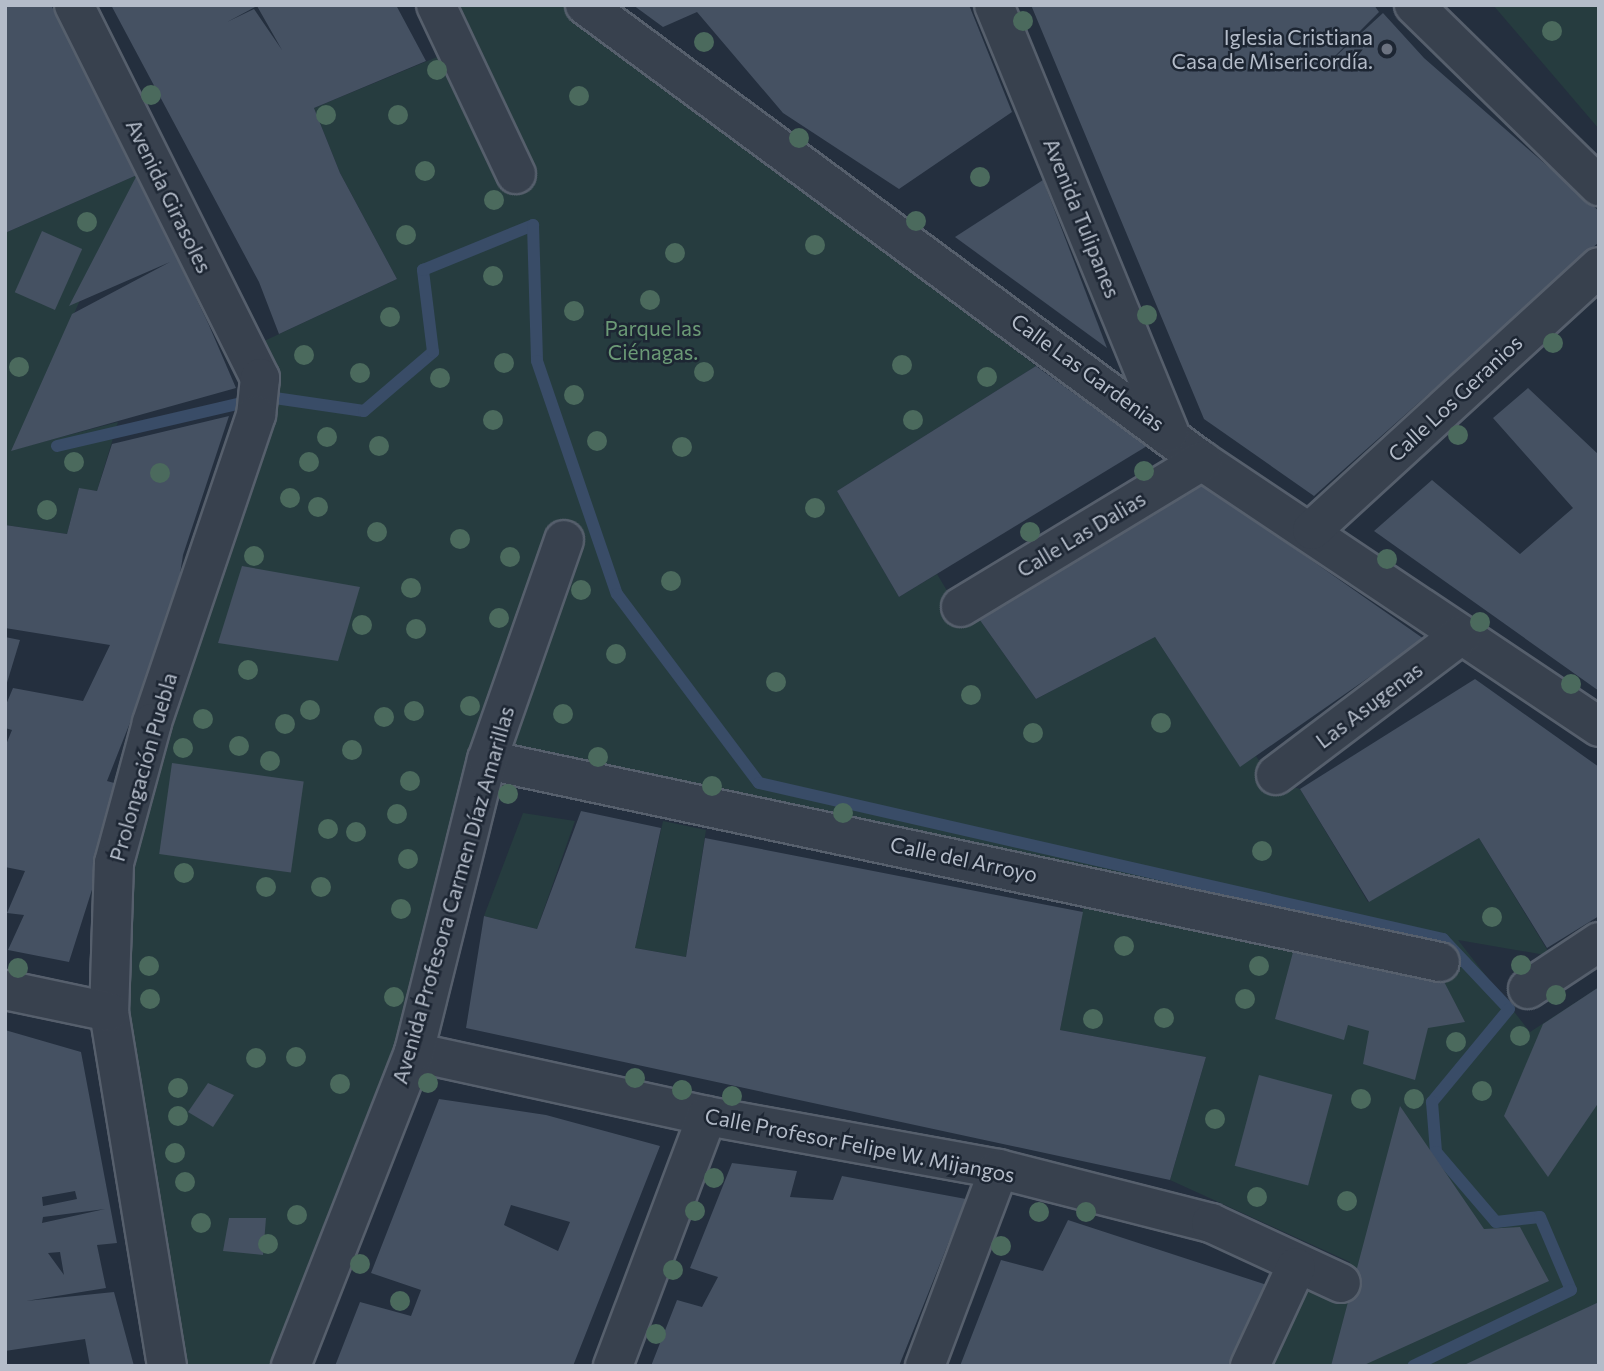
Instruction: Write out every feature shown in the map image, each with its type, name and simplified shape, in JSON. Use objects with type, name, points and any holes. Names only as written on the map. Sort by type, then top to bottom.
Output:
[{"type":"street","name":"Avenida Girasoles","points":[[74,5],[258,401]]},
{"type":"street","points":[[436,5],[516,174]]},
{"type":"street","name":"Calle Las Gardenias","points":[[585,5],[1169,431],[1202,461],[1312,530],[1461,635],[1599,727]]},
{"type":"street","name":"Avenida Tulipanes","points":[[994,5],[1169,431]]},
{"type":"street","points":[[1414,5],[1599,186]]},
{"type":"street","name":"Calle Los Geranios","points":[[1312,530],[1599,267]]},
{"type":"street","name":"Prolongación Puebla","points":[[167,1366],[109,1012],[114,863],[152,723],[258,401]]},
{"type":"street","name":"Calle Las Dalias","points":[[961,607],[1202,461]]},
{"type":"street","name":"Avenida Profesora Carmen Díaz Amarillas","points":[[291,1366],[414,1052],[487,760],[564,540]]},
{"type":"street","name":"Las Asugenas","points":[[1276,775],[1461,635]]},
{"type":"street","name":"Calle del Arroyo","points":[[487,760],[1440,962]]},
{"type":"street","points":[[1528,989],[1599,942]]},
{"type":"street","points":[[5,990],[109,1012]]},
{"type":"street","name":"Calle Profesor Felipe W. Mijangos","points":[[414,1052],[707,1116],[999,1169],[1211,1223],[1296,1267],[1341,1283]]},
{"type":"street","points":[[613,1366],[707,1116]]},
{"type":"street","points":[[925,1366],[999,1169]]},
{"type":"street","points":[[1250,1366],[1296,1267]]},
{"type":"green space","name":"Parque las Ciénagas.","points":[[440,5],[569,5],[1036,366],[837,491],[899,597],[937,574],[967,624],[977,616],[1036,699],[1155,637],[1240,766],[1256,756],[1272,780],[1300,789],[1368,902],[1479,838],[1551,956],[1458,940],[1530,1032],[1599,987],[1599,1304],[1464,1366],[1265,1366],[1309,1286],[1337,1295],[1350,1262],[1170,1180],[1206,1057],[1060,1030],[1090,870],[495,758],[404,1050],[281,1366],[173,1366],[109,1012],[115,864],[257,415],[247,349],[397,279],[340,173],[314,108],[454,50]]},
{"type":"green space","points":[[1493,5],[1599,5],[1599,129]]},
{"type":"green space","points":[[137,175],[12,450],[118,422],[97,491],[79,489],[67,534],[5,525],[5,233]]},
{"type":"green space","points":[[523,813],[575,821],[537,929],[484,916]]},
{"type":"green space","points":[[663,821],[706,830],[686,957],[635,948]]},
{"type":"building","points":[[5,5],[51,5],[137,175],[5,233]]},
{"type":"building","points":[[111,5],[396,5],[426,61],[314,108],[340,173],[397,279],[279,334],[259,282]],"holes":[[[257,6],[282,50],[254,9],[227,22]]]},
{"type":"building","points":[[633,5],[969,5],[1012,112],[899,189],[783,113],[697,12],[663,27]]},
{"type":"building","points":[[1031,5],[1374,5],[1379,12],[1323,68],[1383,13],[1424,58],[1599,211],[1599,242],[1314,496],[1204,419]]},
{"type":"building","points":[[137,175],[236,388],[11,451],[72,314],[170,262],[69,306]]},
{"type":"building","points":[[1043,180],[1107,348],[955,237]]},
{"type":"building","points":[[42,231],[82,249],[55,310],[15,292]]},
{"type":"building","points":[[1036,366],[1147,446],[899,597],[837,491]]},
{"type":"building","points":[[1528,388],[1599,455],[1599,691],[1374,531],[1432,480],[1520,554],[1573,508],[1493,418]]},
{"type":"building","points":[[229,416],[183,555],[174,611],[107,781],[125,786],[69,962],[8,950],[24,915],[7,913],[25,871],[5,867],[5,747],[12,730],[5,728],[5,707],[13,688],[83,701],[110,645],[5,628],[5,525],[67,534],[79,488],[97,491],[112,444]]},
{"type":"building","points":[[1197,480],[1424,639],[1240,767],[1155,637],[1036,699],[977,616]]},
{"type":"building","points":[[242,566],[360,587],[338,661],[218,643]]},
{"type":"building","points":[[5,637],[20,640],[6,686],[5,686]]},
{"type":"building","points":[[1475,679],[1599,767],[1599,916],[1547,948],[1479,838],[1369,902],[1300,789]]},
{"type":"building","points":[[172,763],[304,782],[291,873],[159,854]]},
{"type":"building","points":[[581,811],[661,828],[635,948],[686,957],[705,838],[1083,912],[1060,1030],[1206,1057],[1170,1180],[466,1028],[484,916],[537,929]]},
{"type":"building","points":[[1296,941],[1439,972],[1465,1022],[1428,1028],[1415,1080],[1363,1064],[1369,1031],[1348,1025],[1344,1040],[1275,1019]]},
{"type":"building","points":[[1599,987],[1599,1102],[1548,1177],[1504,1116],[1543,1024]]},
{"type":"building","points":[[5,1030],[81,1052],[117,1243],[97,1245],[106,1288],[26,1301],[114,1292],[134,1366],[90,1366],[85,1339],[5,1351]],"holes":[[[75,1191],[77,1199],[43,1206],[42,1197]],[[105,1209],[42,1223],[43,1217]],[[60,1252],[64,1275],[48,1253]]]},
{"type":"building","points":[[1259,1075],[1332,1095],[1308,1185],[1235,1166]]},
{"type":"building","points":[[208,1083],[234,1095],[213,1127],[188,1112]]},
{"type":"building","points":[[439,1099],[546,1115],[660,1146],[573,1366],[335,1366],[360,1302],[411,1316],[421,1290],[371,1273]],"holes":[[[511,1205],[570,1222],[558,1251],[504,1225]]]},
{"type":"building","points":[[1400,1106],[1484,1229],[1520,1227],[1549,1281],[1362,1366],[1331,1366]]},
{"type":"building","points":[[732,1163],[797,1171],[790,1197],[833,1200],[842,1176],[966,1199],[899,1366],[651,1366],[677,1300],[702,1307],[718,1277],[690,1268]]},
{"type":"building","points":[[229,1218],[266,1218],[263,1255],[223,1251]]},
{"type":"building","points":[[1068,1220],[1267,1285],[1236,1366],[960,1366],[1001,1260],[1043,1271]]},
{"type":"building","points":[[1599,1302],[1599,1366],[1462,1366]]},
{"type":"waterway","points":[[57,446],[268,397],[364,411],[433,352],[423,270],[533,225],[537,361],[617,594],[759,783],[1443,939],[1509,1009],[1432,1102],[1436,1152],[1496,1222],[1540,1217],[1571,1290],[1413,1366]]},
{"type":"place","name":"Iglesia Cristiana Casa de Misericordía.","points":[[1387,49]]}]
